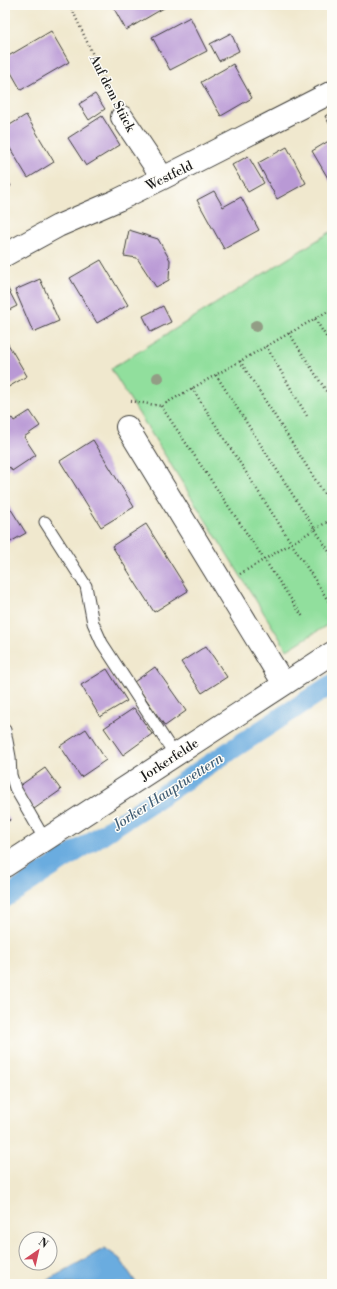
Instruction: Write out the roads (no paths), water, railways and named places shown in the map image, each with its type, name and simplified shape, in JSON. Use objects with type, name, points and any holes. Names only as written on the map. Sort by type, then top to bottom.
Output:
[{"type":"street","name":"Westfeld","points":[[5,255],[58,226],[118,200],[163,178],[332,92]]},
{"type":"street","name":"Auf dem Stück","points":[[122,117],[163,178]]},
{"type":"street","points":[[128,427],[284,684]]},
{"type":"street","name":"Jorkerfelde","points":[[5,866],[332,652]]},
{"type":"lane","points":[[45,522],[86,586],[93,623],[102,643],[175,755]]},
{"type":"lane","points":[[5,730],[10,757],[11,775],[15,788],[44,840]]},
{"type":"water","points":[[105,1248],[120,1259],[137,1284],[41,1284]]},
{"type":"waterway","name":"Jorker Hauptwettern","points":[[5,898],[332,684]]}]
